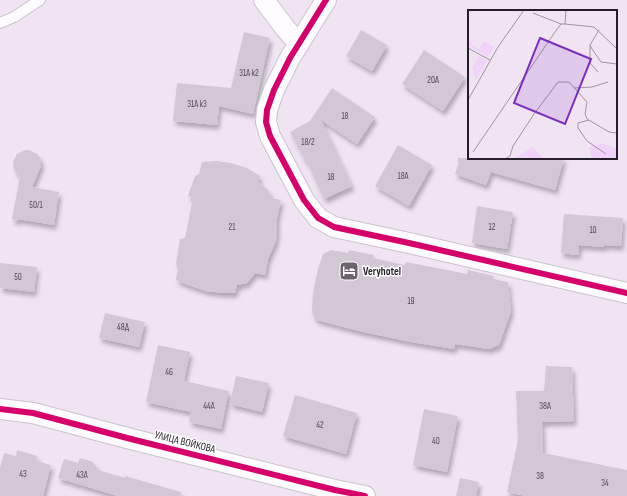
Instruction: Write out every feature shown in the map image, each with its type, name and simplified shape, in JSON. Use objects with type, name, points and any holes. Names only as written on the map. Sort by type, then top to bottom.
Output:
[{"type":"street","points":[[264,0],[299,44]]},
{"type":"street","points":[[326,0],[290,58],[274,90],[267,110],[266,122],[270,136],[304,200],[318,218],[334,227],[627,293]]},
{"type":"street","name":"УЛИЦА ВОЙКОВА","points":[[0,409],[33,414],[335,490],[365,496]]},
{"type":"lane","points":[[0,23],[14,17],[40,0]]},
{"type":"building","points":[[361,30],[387,45],[372,71],[346,56]]},
{"type":"building","points":[[244,32],[270,38],[253,114],[219,106],[217,125],[173,121],[177,83],[231,88]]},
{"type":"building","points":[[424,50],[465,77],[443,111],[402,84]]},
{"type":"building","points":[[332,88],[375,117],[357,144],[321,120],[352,186],[324,199],[307,161],[306,162],[290,132],[310,121]]},
{"type":"building","points":[[398,145],[432,165],[409,206],[375,186]]},
{"type":"building","points":[[25,150],[29,150],[37,154],[41,162],[41,166],[32,187],[59,192],[54,225],[12,219],[20,176],[15,171],[13,162],[17,154]]},
{"type":"building","points":[[458,158],[564,159],[555,190],[491,172],[486,185],[455,174]]},
{"type":"building","points":[[217,161],[231,163],[247,168],[260,176],[258,182],[267,189],[272,198],[281,200],[277,218],[276,241],[268,259],[265,275],[255,273],[247,283],[237,285],[235,293],[206,291],[176,280],[178,270],[176,264],[180,239],[185,238],[193,198],[188,196],[195,176],[199,174],[202,162]]},
{"type":"building","points":[[477,206],[513,212],[507,249],[472,243]]},
{"type":"building","points":[[564,214],[623,218],[621,246],[604,245],[604,247],[579,245],[578,255],[561,253]]},
{"type":"building","points":[[331,250],[348,253],[349,250],[374,255],[373,258],[405,265],[406,262],[467,274],[468,270],[494,276],[493,279],[508,282],[511,311],[499,345],[489,349],[455,344],[454,349],[359,331],[317,320],[312,312],[313,293],[323,254]]},
{"type":"building","points":[[0,263],[37,267],[34,292],[0,288]]},
{"type":"building","points":[[105,313],[145,322],[139,347],[99,338]]},
{"type":"building","points":[[158,345],[190,352],[184,381],[229,391],[221,429],[189,422],[191,412],[146,402]]},
{"type":"building","points":[[546,366],[572,367],[574,421],[542,422],[543,453],[627,470],[627,496],[526,496],[507,492],[518,440],[516,391],[544,391]]},
{"type":"building","points":[[236,376],[269,383],[262,412],[230,404]]},
{"type":"building","points":[[295,395],[357,413],[346,454],[283,436]]},
{"type":"building","points":[[424,409],[458,416],[447,472],[413,465]]},
{"type":"building","points":[[17,450],[37,456],[36,461],[51,465],[43,496],[0,496],[0,468],[4,453],[16,456]]},
{"type":"building","points":[[80,458],[93,462],[98,470],[181,492],[180,496],[118,496],[58,478],[64,459],[78,463]]},
{"type":"building","points":[[460,478],[479,482],[476,496],[456,496]]},
{"type":"cycle path","points":[[326,0],[290,58],[274,90],[267,110],[266,122],[270,136],[304,200],[318,218],[334,227],[627,293]]},
{"type":"cycle path","points":[[0,409],[33,413],[131,439],[335,490],[365,496]]},
{"type":"place","name":"Veryhotel","points":[[349,271]]}]
